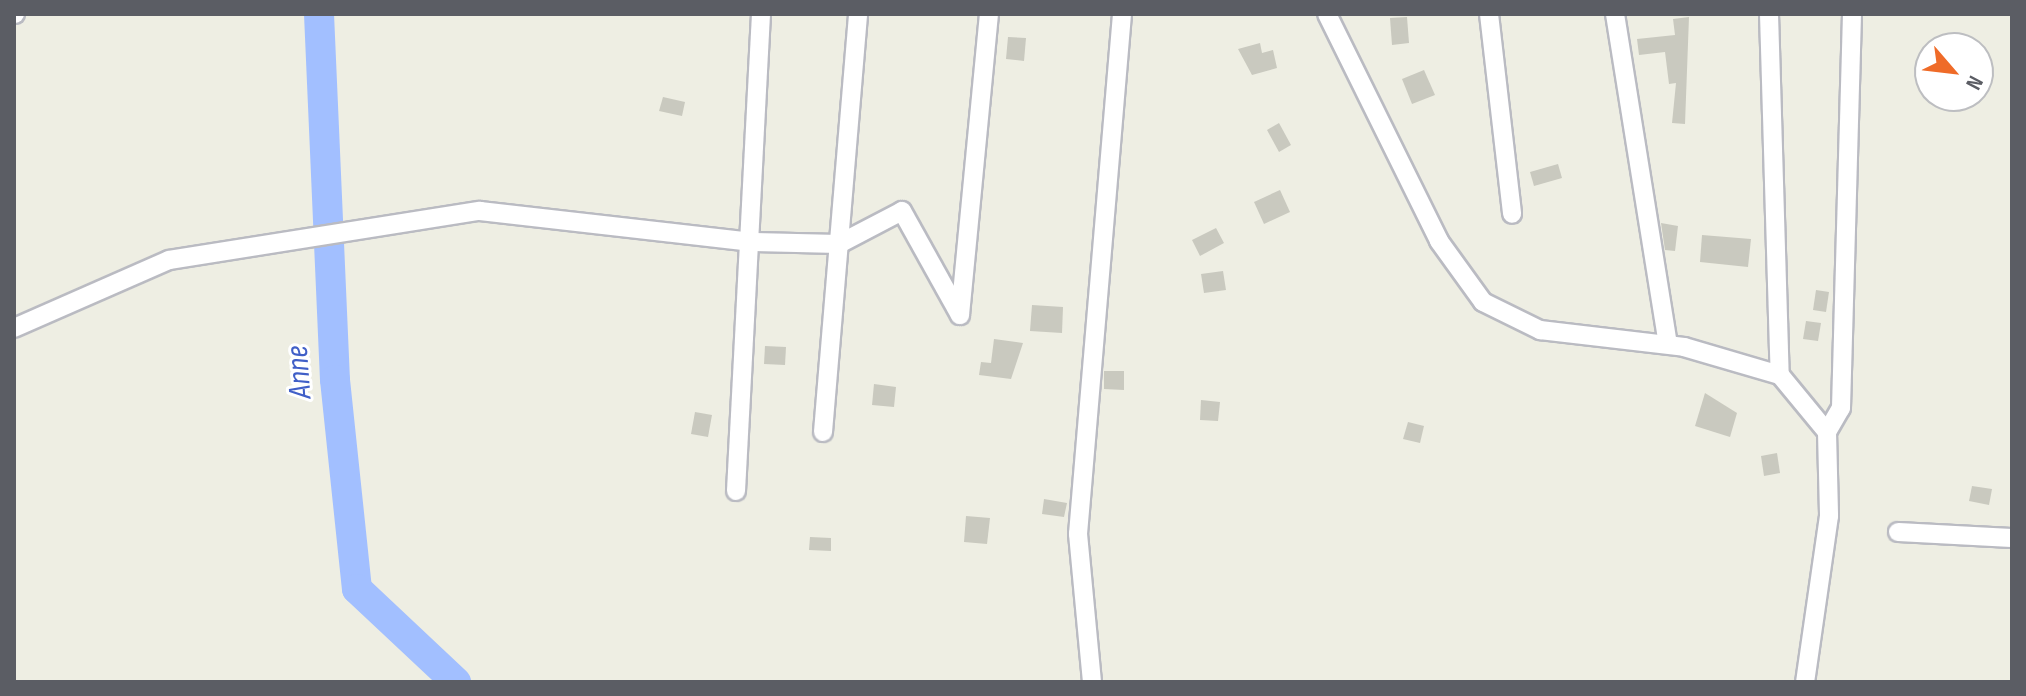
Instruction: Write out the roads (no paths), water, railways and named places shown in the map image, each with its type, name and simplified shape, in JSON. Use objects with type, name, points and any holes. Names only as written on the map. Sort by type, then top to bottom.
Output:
[{"type":"street","points":[[736,491],[754,242],[761,14]]},
{"type":"street","points":[[823,432],[858,14]]},
{"type":"street","points":[[14,328],[169,260],[480,211],[754,242],[839,244],[902,211],[960,315],[989,14]]},
{"type":"street","points":[[1092,682],[1078,534],[1122,14]]},
{"type":"street","points":[[1327,14],[1439,241],[1483,302],[1540,330],[1668,344],[1780,375],[1827,432]]},
{"type":"street","points":[[1489,14],[1512,214]]},
{"type":"street","points":[[1615,14],[1668,344]]},
{"type":"street","points":[[1769,14],[1780,375]]},
{"type":"street","points":[[1805,682],[1829,516],[1827,432],[1841,408],[1852,14]]},
{"type":"street","points":[[1898,532],[2012,538]]},
{"type":"waterway","name":"Anne","points":[[319,14],[335,380],[357,589],[456,682]]}]
